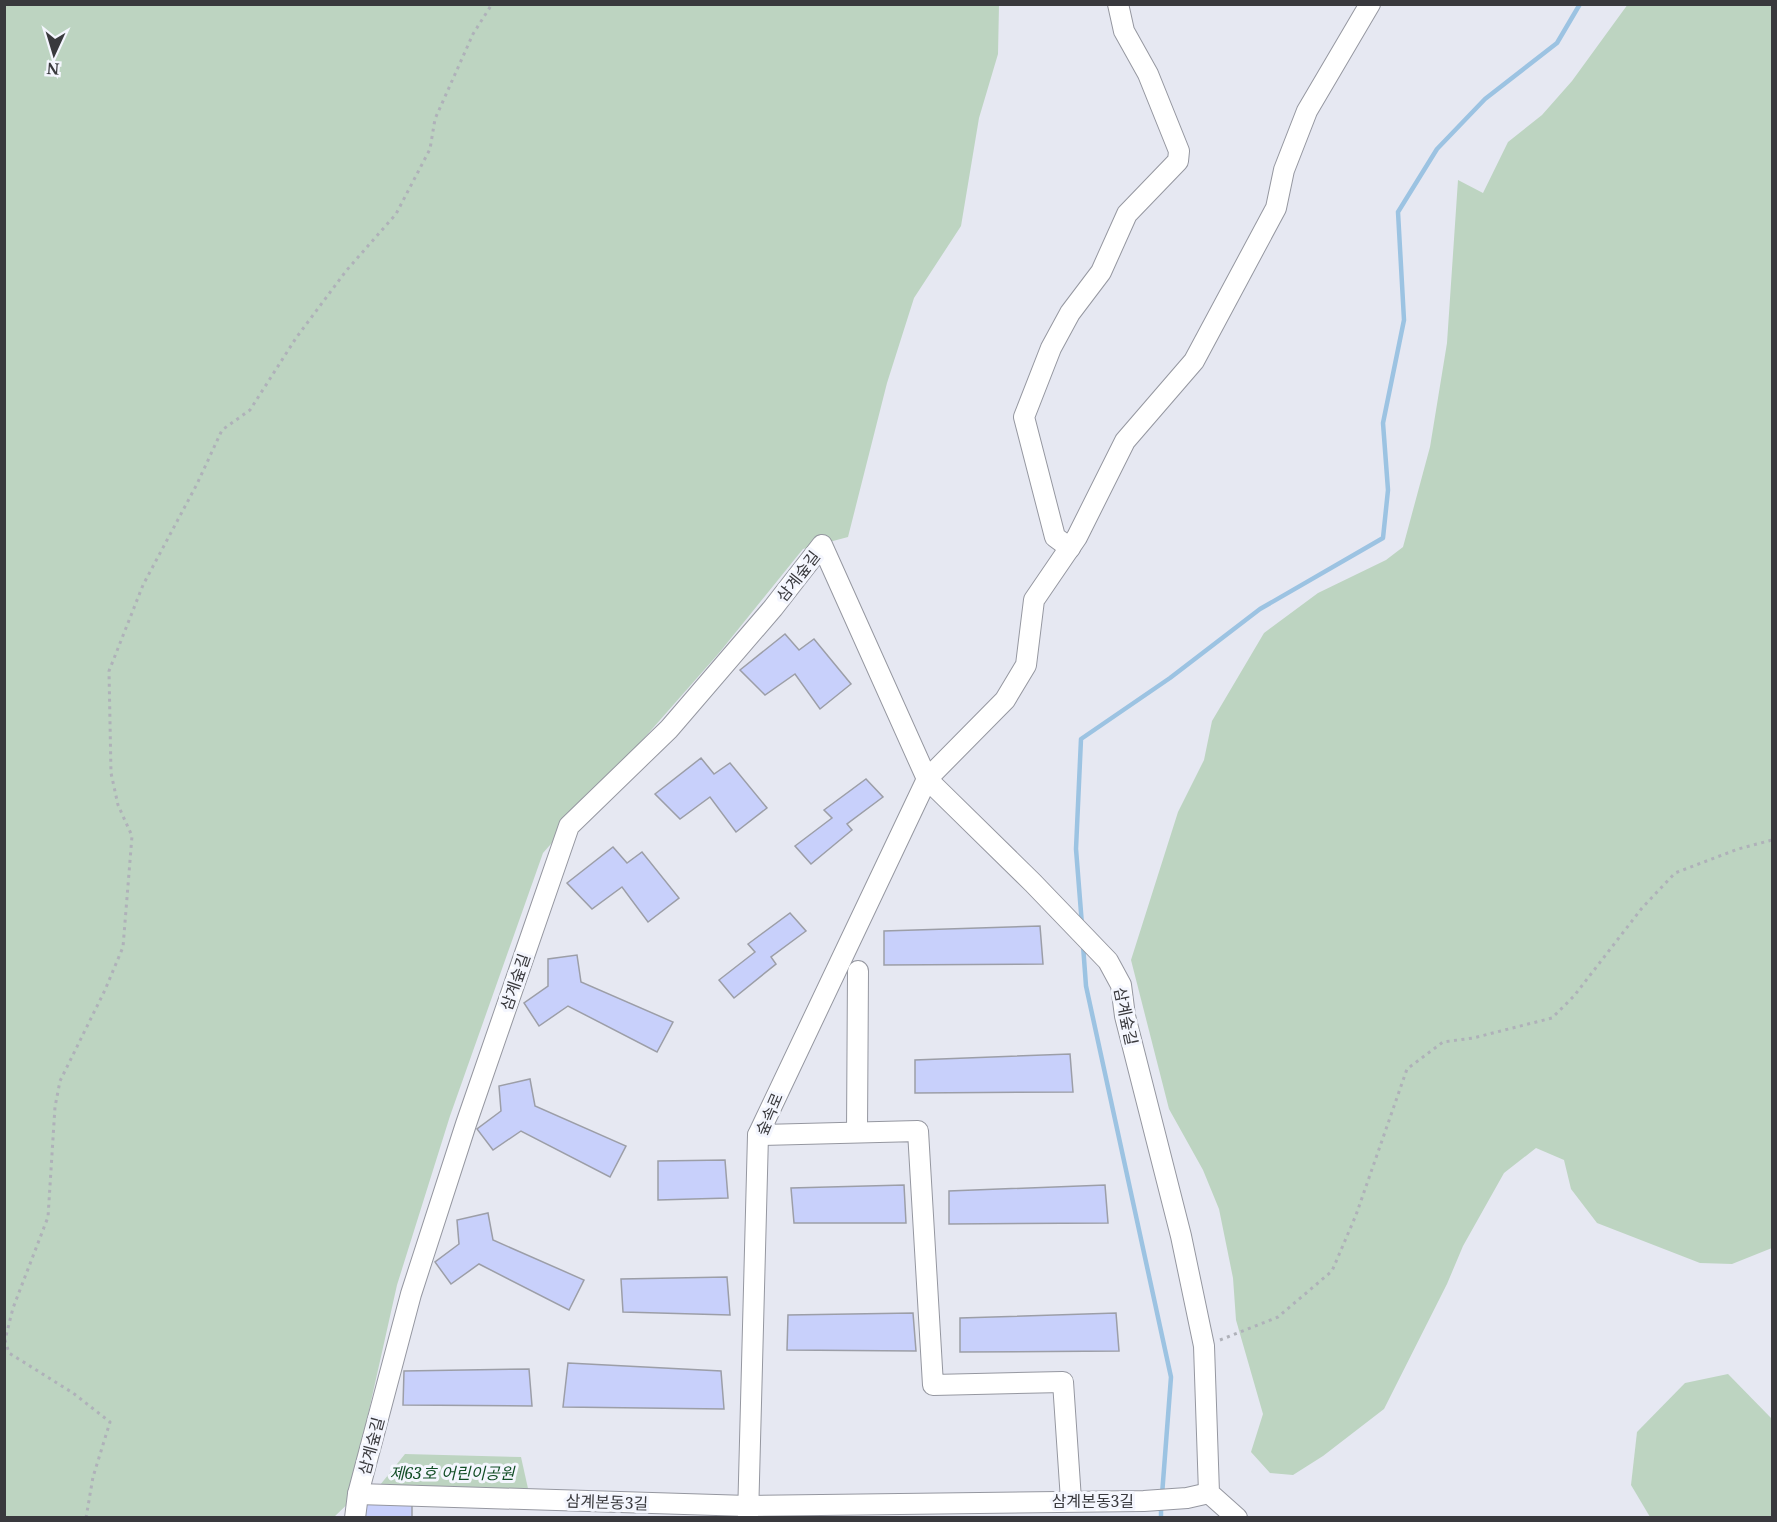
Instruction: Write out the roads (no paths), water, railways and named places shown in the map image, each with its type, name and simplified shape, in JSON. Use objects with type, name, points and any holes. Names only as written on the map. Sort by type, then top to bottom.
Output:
[{"type":"street","points":[[1070,548],[1055,537],[1024,417],[1051,348],[1070,313],[1101,272],[1127,214],[1178,161],[1179,151],[1148,74],[1124,31],[1119,4]]},
{"type":"street","name":"숲속로","points":[[748,1512],[758,1135],[927,779],[1005,700],[1021,674],[1026,665],[1034,600],[1070,548],[1125,441],[1194,360],[1276,208],[1284,170],[1307,111],[1370,4]]},
{"type":"street","name":"삼계숲길","points":[[355,1518],[358,1494],[411,1294],[466,1124],[569,826],[669,729],[773,608],[822,544],[927,779],[1108,961],[1121,985],[1125,1016],[1181,1236],[1204,1346],[1209,1494]]},
{"type":"street","points":[[857,1132],[858,970]]},
{"type":"street","points":[[758,1135],[918,1131],[933,1385],[1063,1382],[1071,1500]]},
{"type":"street","name":"삼계본동3길","points":[[358,1494],[748,1512],[979,1510],[1071,1500],[1144,1501],[1209,1494]]},
{"type":"street","points":[[1209,1494],[1236,1518]]},
{"type":"waterway","points":[[1082,925],[1076,849],[1081,739],[1170,678],[1260,609],[1383,538],[1388,490],[1383,423],[1404,320],[1398,212],[1437,149],[1485,99],[1557,43],[1580,4]]},
{"type":"waterway","points":[[1083,945],[1086,986],[1171,1377],[1162,1495]]},
{"type":"waterway","points":[[1161,1506],[1161,1518]]},
{"type":"park label","name":"제63호 어린이공원","points":[[452,1473]]}]
